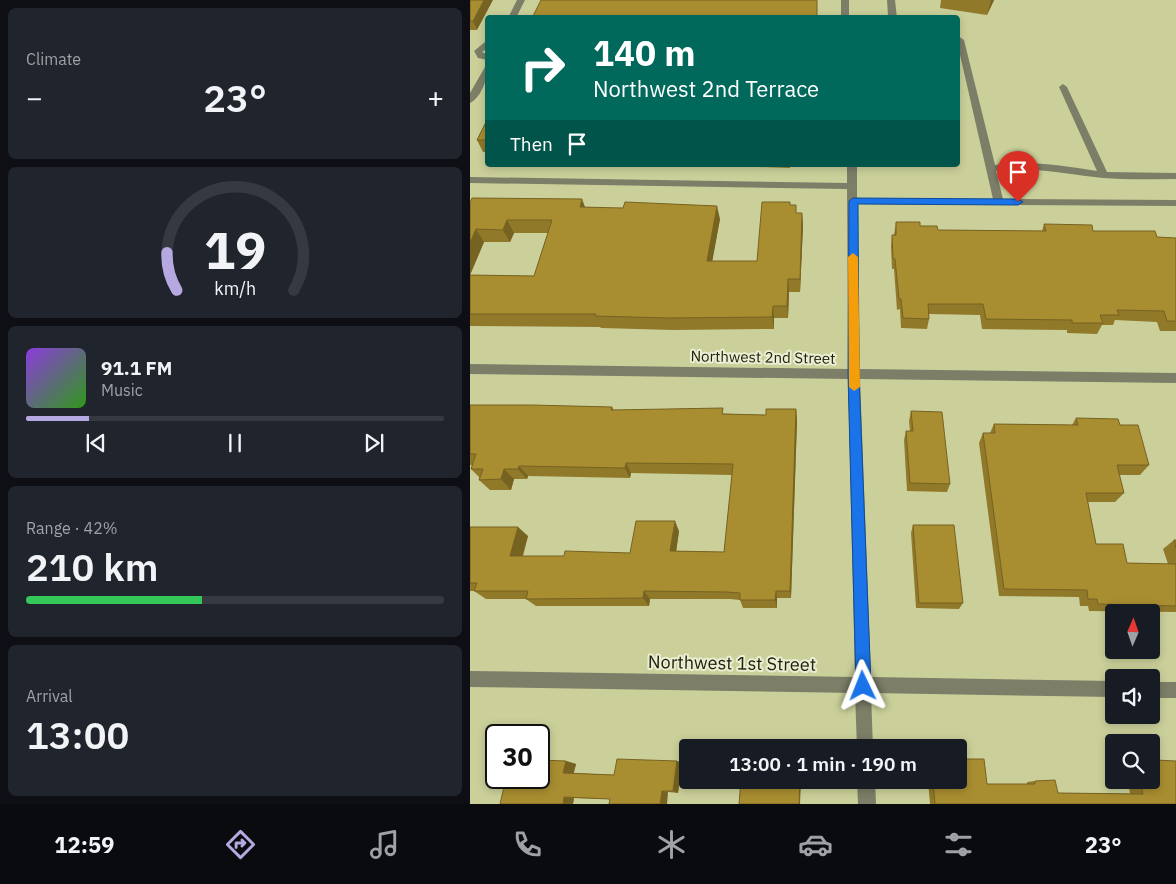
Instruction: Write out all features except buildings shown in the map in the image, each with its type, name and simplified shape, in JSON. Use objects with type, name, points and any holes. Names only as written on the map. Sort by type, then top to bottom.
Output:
[{"type":"street","points":[[514,15],[521,0]]},
{"type":"street","points":[[845,0],[846,15]]},
{"type":"street","points":[[891,0],[892,15]]},
{"type":"street","points":[[960,40],[999,202]]},
{"type":"street","points":[[470,46],[485,44]]},
{"type":"street","points":[[484,58],[478,51],[485,45]]},
{"type":"street","points":[[470,53],[484,58]]},
{"type":"street","points":[[470,100],[485,73]]},
{"type":"street","points":[[1063,86],[1104,175]]},
{"type":"street","points":[[991,169],[1018,164],[1104,175],[1176,176]]},
{"type":"street","points":[[852,167],[854,374],[865,739]]},
{"type":"street","points":[[470,180],[852,186]]},
{"type":"street","points":[[853,201],[1176,203]]},
{"type":"street","name":"Northwest 2nd Street","points":[[470,369],[1176,378]]},
{"type":"street","name":"Northwest 1st Street","points":[[470,678],[1105,689]]},
{"type":"street","points":[[1160,690],[1176,690]]},
{"type":"street","points":[[866,789],[866,804]]},
{"type":"slow traffic","points":[[853,257],[854,387]]},
{"type":"route","points":[[863,686],[854,374],[853,201],[1018,202]]}]
